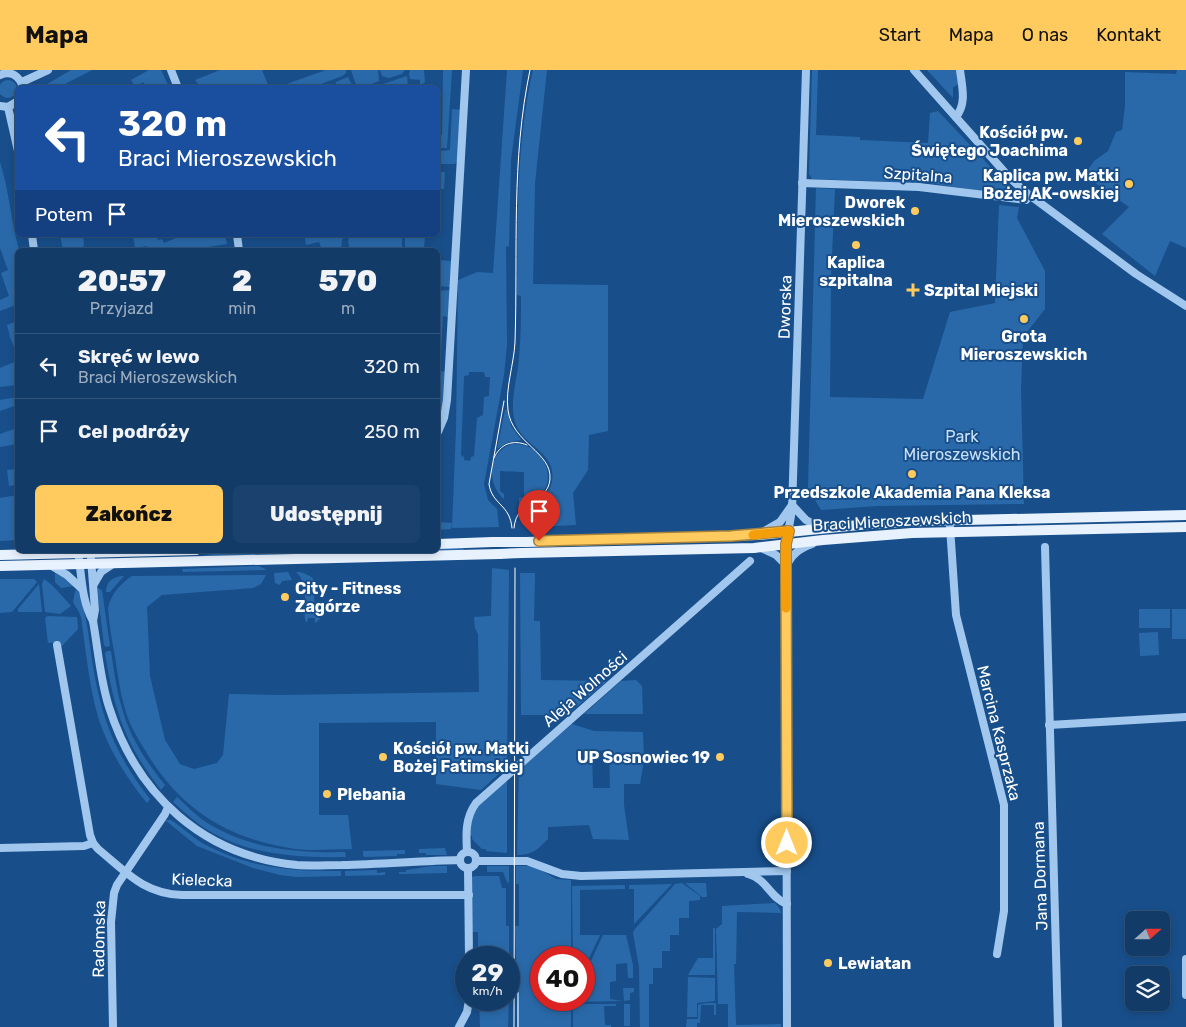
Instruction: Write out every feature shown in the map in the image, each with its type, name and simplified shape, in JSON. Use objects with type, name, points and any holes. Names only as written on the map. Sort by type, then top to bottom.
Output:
[{"type":"main road","name":"Braci Mieroszewskich","points":[[440,544],[758,534],[890,522],[1186,515]]},
{"type":"main road","name":"Braci Mieroszewskich","points":[[0,566],[759,547],[912,533],[1186,527]]},
{"type":"main road","points":[[481,554],[482,543]]},
{"type":"main road","points":[[0,555],[36,553]]},
{"type":"street","points":[[2,73],[13,73],[19,78],[22,85],[48,70]]},
{"type":"street","points":[[171,70],[177,85]]},
{"type":"street","points":[[440,427],[444,418],[447,400],[466,70]]},
{"type":"street","name":"Dworska","points":[[787,1027],[786,544],[792,505],[806,70]]},
{"type":"street","points":[[914,70],[1008,176],[1030,196],[1136,274],[1186,306]]},
{"type":"street","points":[[956,117],[962,110],[964,101],[960,70]]},
{"type":"street","points":[[4,106],[15,141]]},
{"type":"street","name":"Szpitalna","points":[[802,184],[920,187],[1026,200],[1030,196]]},
{"type":"street","points":[[758,534],[780,522],[792,505],[802,516],[821,528]]},
{"type":"street","name":"Marcina Kasprzaka","points":[[949,520],[956,615],[1004,805],[1004,911],[997,954]]},
{"type":"street","points":[[759,547],[776,555],[786,565],[790,557],[798,550],[823,540]]},
{"type":"street","name":"Jana Dormana","points":[[1045,547],[1058,1027]]},
{"type":"street","points":[[78,553],[81,588],[87,610],[93,621],[105,689],[115,726],[138,770],[157,796],[204,836],[233,849],[278,862],[308,865],[460,860]]},
{"type":"street","points":[[90,553],[95,610],[93,621]]},
{"type":"street","name":"Aleja Wolności","points":[[467,852],[467,822],[476,803],[750,561]]},
{"type":"street","points":[[93,585],[101,572],[113,564]]},
{"type":"street","points":[[52,566],[67,575],[81,588]]},
{"type":"street","name":"Kielecka","points":[[56,645],[90,835],[94,843],[126,872],[150,889],[178,895],[469,895]]},
{"type":"street","points":[[1049,725],[1186,717]]},
{"type":"street","name":"Radomska","points":[[113,1027],[112,903],[117,885],[168,807]]},
{"type":"street","points":[[0,848],[84,846],[94,843]]},
{"type":"street","points":[[460,860],[461,856],[467,852],[472,854],[476,861]]},
{"type":"street","points":[[460,860],[463,867],[468,868],[473,866],[476,861]]},
{"type":"street","points":[[476,861],[527,861],[562,874],[581,876],[787,871]]},
{"type":"street","points":[[468,868],[469,946]]},
{"type":"street","points":[[741,872],[759,878],[781,902],[787,904]]},
{"type":"street","points":[[1186,959],[1186,995]]},
{"type":"street","points":[[459,1027],[467,1011]]},
{"type":"green space","points":[[71,70],[92,70],[66,85],[45,85]]},
{"type":"green space","points":[[149,70],[161,70],[168,85],[145,85],[143,82],[134,85],[131,80]]},
{"type":"green space","points":[[220,70],[262,70],[268,85],[199,85],[195,80]]},
{"type":"green space","points":[[326,70],[346,70],[346,73],[342,76],[321,85],[284,85]]},
{"type":"green space","points":[[351,70],[378,70],[379,81],[368,85],[356,85]]},
{"type":"green space","points":[[380,70],[405,70],[402,74],[389,78],[382,76]]},
{"type":"green space","points":[[410,70],[424,70],[425,83],[420,85],[420,80],[410,79]]},
{"type":"green space","points":[[443,70],[452,70],[447,148],[440,148],[440,135],[442,135]]},
{"type":"green space","points":[[507,70],[523,70],[511,160],[509,246],[506,247],[507,345],[504,375],[484,484],[488,500],[497,509],[499,527],[452,528],[456,429],[458,285],[456,281],[477,272],[493,273]],"holes":[[[469,372],[484,372],[485,377],[490,377],[489,396],[484,397],[483,415],[477,418],[474,456],[471,457],[470,461],[464,460],[464,457],[461,455],[464,376],[469,375]]]},
{"type":"green space","points":[[533,70],[547,70],[535,183],[533,284],[608,285],[608,431],[589,435],[588,470],[573,493],[576,525],[536,527],[536,520],[521,521],[527,510],[550,488],[552,481],[550,464],[520,433],[516,425],[513,409],[521,326],[521,296],[517,295],[519,182],[523,126]]},
{"type":"green space","points":[[812,70],[818,70],[816,135],[860,137],[860,140],[928,143],[930,113],[938,111],[1014,192],[1013,196],[929,183],[812,179],[809,174]]},
{"type":"green space","points":[[927,70],[957,70],[959,84],[953,87],[953,98]]},
{"type":"green space","points":[[1177,70],[1186,70],[1186,248],[1170,241],[1155,276],[1102,234],[1129,207],[1091,180],[1083,177],[1094,161],[1108,151],[1116,132],[1122,130],[1125,106],[1125,72],[1176,74]]},
{"type":"green space","points":[[407,76],[408,85],[380,85]]},
{"type":"green space","points":[[348,77],[352,85],[335,85],[336,82]]},
{"type":"green space","points":[[8,80],[14,83],[14,95],[8,98],[2,95],[-1,89],[2,83]]},
{"type":"green space","points":[[452,109],[462,110],[458,159],[455,164],[440,164],[440,151],[450,150]]},
{"type":"green space","points":[[0,162],[19,248],[15,248],[15,305],[0,311],[0,300],[9,296],[1,273],[8,270],[0,248]]},
{"type":"green space","points":[[440,172],[445,172],[444,189],[440,189]]},
{"type":"green space","name":"Park Mieroszewskich","points":[[816,188],[835,189],[831,277],[830,397],[923,399],[950,312],[995,303],[999,205],[1019,207],[1017,218],[1045,271],[1045,309],[1023,337],[1021,390],[1024,504],[877,506],[821,510],[808,488]]},
{"type":"green space","points":[[60,237],[83,237],[84,246],[81,248],[63,248]]},
{"type":"green space","points":[[133,237],[157,237],[158,240],[162,239],[164,243],[178,237],[225,237],[227,244],[202,248],[147,248],[147,246],[135,248]]},
{"type":"green space","points":[[344,237],[341,248],[321,248],[319,242],[306,245],[305,238]]},
{"type":"green space","points":[[349,237],[402,237],[402,248],[349,248]]},
{"type":"green space","points":[[405,237],[425,237],[424,248],[405,248]]},
{"type":"green space","points":[[440,260],[452,261],[450,287],[440,286]]},
{"type":"green space","points":[[450,290],[448,317],[443,316],[440,371],[440,291]]},
{"type":"green space","points":[[15,322],[15,350],[10,337],[7,325]]},
{"type":"green space","points":[[15,362],[15,385],[0,387],[0,368]]},
{"type":"green space","points":[[440,371],[446,372],[445,393],[440,417]]},
{"type":"green space","points":[[15,397],[15,406],[0,411],[0,400]]},
{"type":"green space","points":[[505,410],[507,410],[511,426],[521,440],[509,442],[497,449]]},
{"type":"green space","points":[[15,429],[15,444],[0,447],[0,434]]},
{"type":"green space","points":[[512,444],[525,445],[536,451],[543,460],[547,471],[547,482],[543,492],[534,500],[519,504],[519,498],[524,497],[524,472],[500,471],[500,491],[504,494],[504,499],[498,493],[492,477],[492,468],[498,453]]},
{"type":"green space","points":[[15,469],[15,485],[9,486],[7,470]]},
{"type":"green space","points":[[15,495],[15,540],[0,541],[0,498]]},
{"type":"green space","points":[[440,522],[452,523],[451,529],[440,530]]},
{"type":"green space","points":[[463,547],[464,551],[440,551],[440,548]]},
{"type":"green space","points":[[218,553],[358,553],[200,556]]},
{"type":"green space","points":[[259,566],[267,570],[183,572],[182,569]]},
{"type":"green space","points":[[492,568],[509,570],[507,758],[504,769],[481,790],[436,784],[436,722],[319,723],[319,815],[348,815],[352,849],[295,849],[248,838],[227,829],[190,805],[173,789],[158,771],[129,720],[120,690],[108,608],[111,598],[117,590],[132,576],[266,575],[261,584],[253,588],[162,595],[147,607],[150,676],[165,740],[180,764],[194,769],[217,763],[223,755],[229,694],[479,692],[478,634],[475,628],[474,617],[491,616]]},
{"type":"green space","points":[[288,572],[292,580],[282,581],[280,585],[275,583],[274,573]]},
{"type":"green space","points":[[296,572],[305,573],[317,584],[319,592],[314,593],[315,616],[320,619],[315,623],[315,618],[308,618],[307,623],[305,620],[303,582]]},
{"type":"green space","points":[[55,573],[66,578],[74,586],[61,588],[55,582]]},
{"type":"green space","points":[[520,573],[535,573],[534,621],[540,621],[541,680],[607,681],[567,715],[521,715]]},
{"type":"green space","points":[[124,576],[110,592],[106,592],[107,585],[111,580]]},
{"type":"green space","points":[[0,579],[34,579],[37,582],[12,612],[0,613]]},
{"type":"green space","points":[[44,579],[71,606],[60,614],[45,612],[42,584]]},
{"type":"green space","points":[[39,584],[42,612],[18,612],[18,609]]},
{"type":"green space","points":[[97,588],[102,590],[110,646],[106,647],[104,645]]},
{"type":"green space","points":[[78,590],[86,618],[96,685],[106,720],[112,737],[128,768],[150,799],[147,803],[119,764],[99,720],[90,682],[81,617],[73,602],[75,591]]},
{"type":"green space","points":[[1139,609],[1170,609],[1170,628],[1139,628]]},
{"type":"green space","points":[[1172,609],[1186,609],[1186,639],[1172,639]]},
{"type":"green space","points":[[47,616],[77,617],[78,629],[60,648],[59,642],[48,643],[45,618]]},
{"type":"green space","points":[[1158,632],[1159,655],[1140,656],[1139,633]]},
{"type":"green space","points":[[111,651],[120,701],[129,729],[139,749],[165,785],[161,790],[138,757],[123,726],[112,692],[105,653]]},
{"type":"green space","points":[[636,680],[642,686],[643,714],[584,714],[621,681]]},
{"type":"green space","points":[[572,724],[594,731],[643,732],[644,760],[640,784],[624,784],[624,805],[629,840],[593,839],[589,825],[548,827],[548,839],[541,846],[530,853],[517,855],[519,769]],"holes":[[[609,750],[610,788],[593,788],[592,751]]]},
{"type":"green space","points":[[507,780],[507,853],[486,851],[470,836],[470,822],[477,807]]},
{"type":"green space","points":[[177,797],[206,822],[239,838],[273,848],[309,852],[345,852],[346,857],[308,857],[270,853],[234,843],[200,825],[173,802]]},
{"type":"green space","points":[[165,820],[171,820],[202,843],[236,858],[287,869],[341,871],[341,876],[297,877],[253,868],[197,846]]},
{"type":"green space","points":[[445,848],[447,855],[419,853],[419,849]]},
{"type":"green space","points":[[405,850],[405,854],[397,854],[397,856],[364,857],[363,855],[363,851]]},
{"type":"green space","points":[[447,866],[447,873],[399,874],[399,872],[406,872],[406,870]]},
{"type":"green space","points":[[487,866],[509,866],[509,883],[503,872],[487,872]]},
{"type":"green space","points":[[516,866],[534,866],[556,879],[571,880],[571,946],[530,946],[530,1011],[571,1011],[571,1027],[518,1027],[518,1011],[520,1011],[520,946],[516,946],[515,926],[519,926],[519,884],[516,884]]},
{"type":"green space","points":[[377,870],[377,873],[385,872],[385,875],[345,876],[345,871]]},
{"type":"green space","points":[[499,876],[502,888],[506,888],[506,926],[509,926],[509,946],[478,946],[478,932],[472,932],[472,877]]},
{"type":"green space","points":[[682,883],[700,896],[700,900],[689,901],[689,918],[679,918],[679,935],[670,935],[670,951],[662,951],[662,968],[653,968],[653,984],[649,984],[649,1027],[640,1027],[639,967],[633,933],[675,884]]},
{"type":"green space","points":[[685,883],[706,883],[707,897],[702,897]]},
{"type":"green space","points":[[672,884],[634,924],[634,889],[629,889],[629,885]]},
{"type":"green space","points":[[625,885],[625,889],[580,890],[580,935],[600,935],[595,946],[573,946],[572,886]]},
{"type":"green space","points":[[775,903],[781,913],[737,912],[736,964],[734,964],[736,1025],[781,1024],[781,1027],[728,1027],[728,1004],[718,1004],[716,929],[722,924],[722,906]]},
{"type":"green space","points":[[713,928],[715,928],[715,975],[688,975],[698,958],[713,958]]},
{"type":"green space","points":[[603,935],[626,935],[633,965],[633,978],[628,978],[627,963],[616,964],[616,981],[610,982],[610,999],[622,1001],[595,1002],[595,952]]},
{"type":"green space","points":[[688,977],[715,978],[715,1001],[697,1003],[697,1017],[687,1017]]},
{"type":"green space","points":[[623,988],[634,988],[634,992],[630,993],[630,1000],[624,1001]]},
{"type":"green space","points":[[716,1003],[716,1015],[714,1015],[714,1005],[701,1005],[700,1023],[697,1023],[697,1027],[686,1027],[687,1019],[698,1019],[698,1005]]},
{"type":"green space","points":[[595,1004],[616,1004],[616,1006],[604,1006],[605,1025],[611,1025],[611,1027],[573,1027],[573,1011],[595,1011]]},
{"type":"green space","points":[[624,1004],[630,1004],[630,1026],[624,1026]]},
{"type":"green space","points":[[479,1011],[509,1011],[508,1027],[480,1027]]},
{"type":"waterway","points":[[518,1011],[518,1027]]},
{"type":"tram line","points":[[514,528],[520,512],[544,493],[550,479],[545,461],[517,431],[511,421],[507,402],[515,342],[516,206],[520,138],[530,70]]},
{"type":"tram line","points":[[504,401],[489,484],[494,496],[508,514],[512,528]]},
{"type":"tram line","points":[[494,458],[500,449],[507,444],[522,443],[527,445]]},
{"type":"tram line","points":[[514,1027],[515,568]]},
{"type":"slow traffic","points":[[753,535],[789,531],[786,544],[786,608]]},
{"type":"place","name":"Kościół pw. Świętego Joachima","points":[[1078,141]]},
{"type":"place","name":"Kaplica pw. Matki Bożej AK-owskiej","points":[[1129,184]]},
{"type":"place","name":"Dworek Mieroszewskich","points":[[915,211]]},
{"type":"place","name":"Kaplica szpitalna","points":[[856,245]]},
{"type":"place","name":"Szpital Miejski","points":[[913,290]]},
{"type":"place","name":"Grota Mieroszewskich","points":[[1024,319]]},
{"type":"place","name":"Przedszkole Akademia Pana Kleksa","points":[[912,474]]},
{"type":"place","name":"City - Fitness Zagórze","points":[[285,597]]},
{"type":"place","name":"Kościół pw. Matki Bożej Fatimskiej","points":[[383,757]]},
{"type":"place","name":"UP Sosnowiec 19","points":[[720,757]]},
{"type":"place","name":"Plebania","points":[[327,794]]},
{"type":"place","name":"Lewiatan","points":[[828,963]]},
{"type":"route","points":[[539,541],[731,536],[789,531],[786,544],[787,843]]}]
